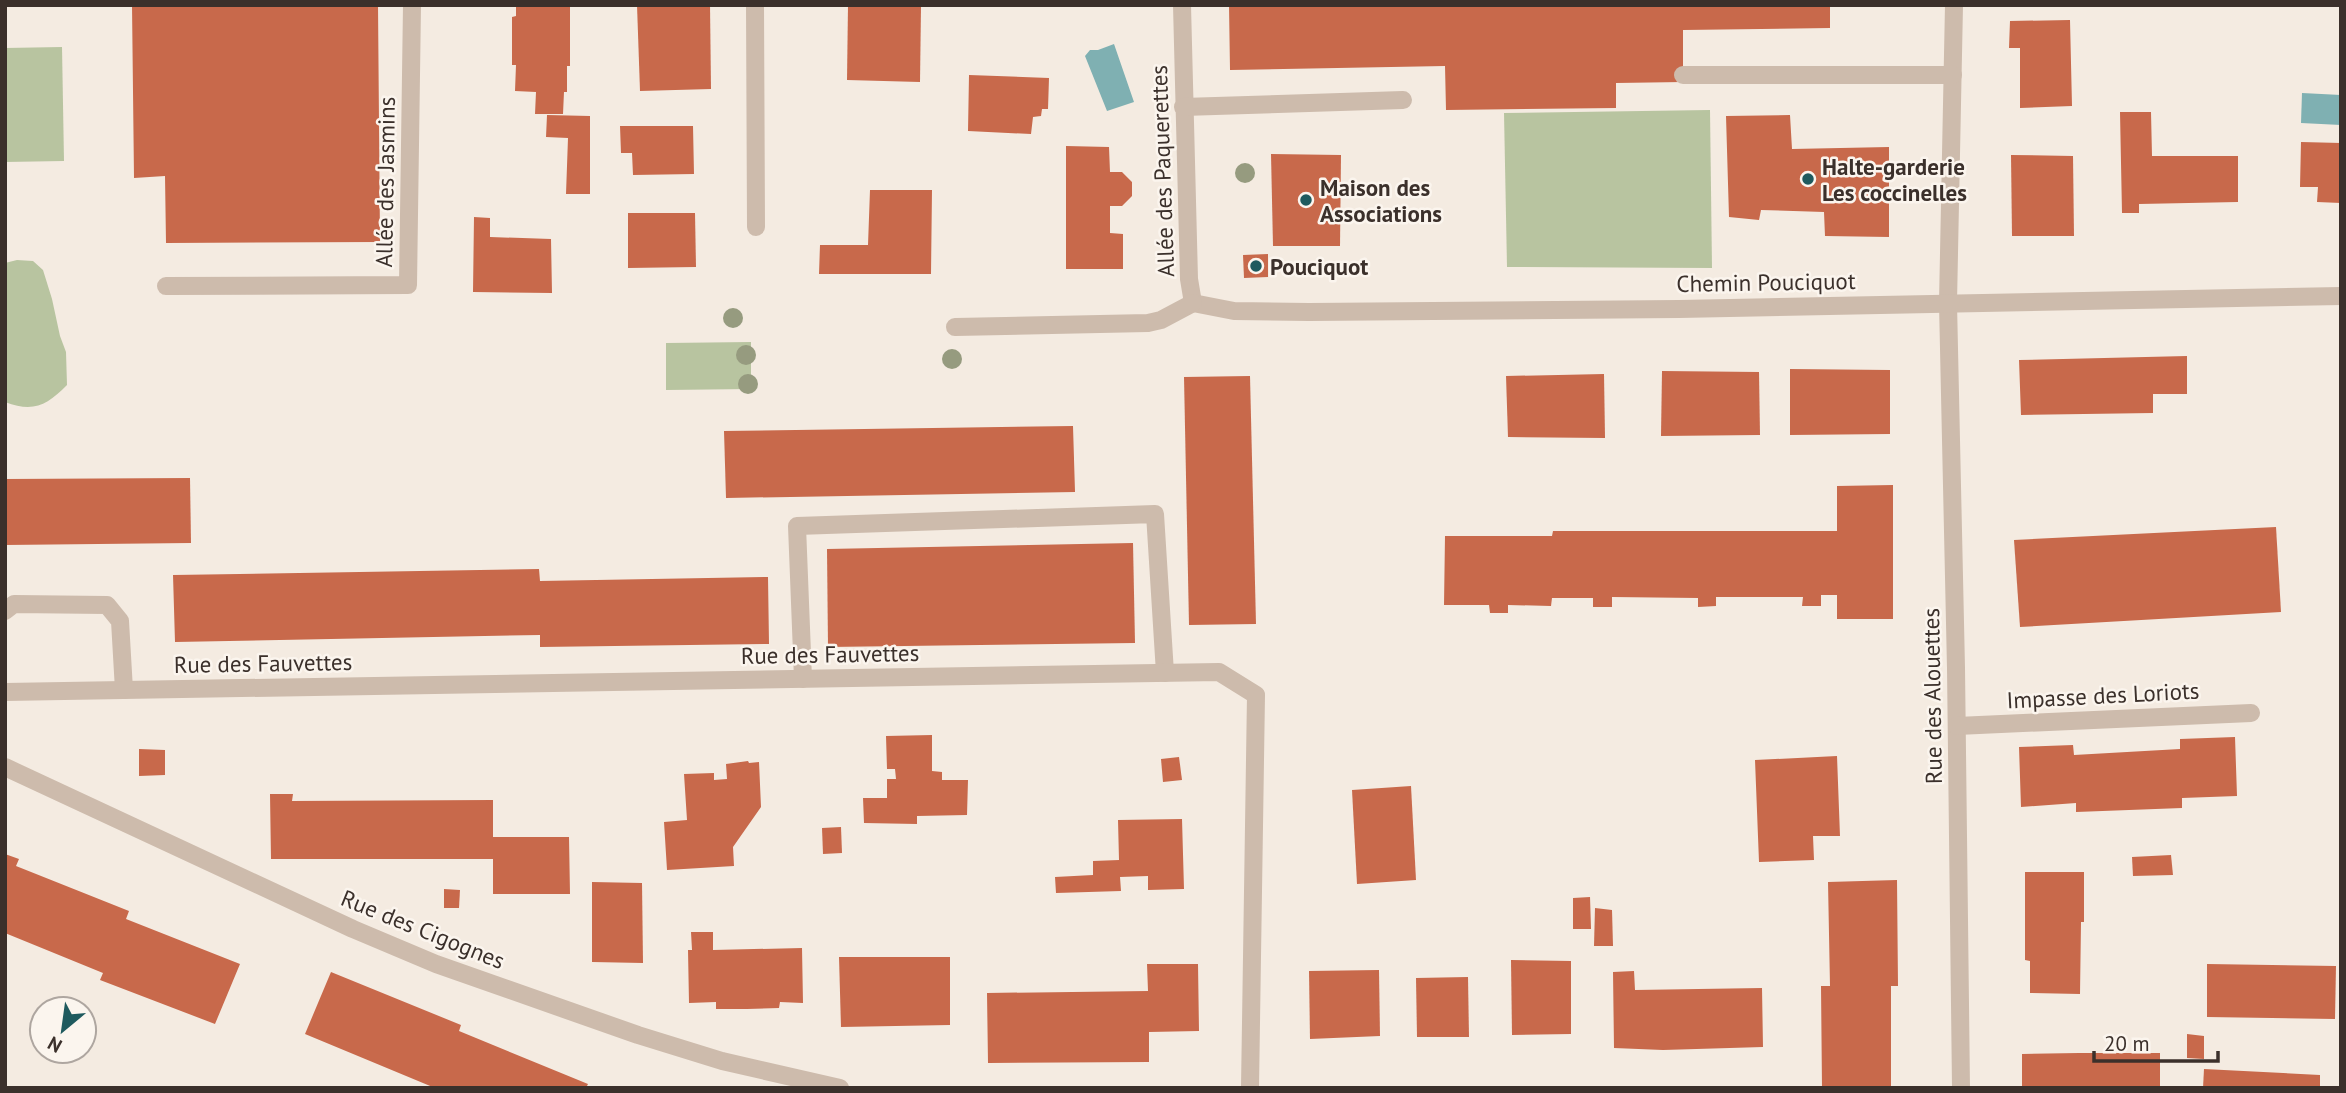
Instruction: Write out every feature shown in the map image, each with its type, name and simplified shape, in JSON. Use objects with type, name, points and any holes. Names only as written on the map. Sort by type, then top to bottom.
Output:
[{"type":"street","name":"Allée des Jasmins","points":[[166,285],[408,285],[412,5]]},
{"type":"street","points":[[755,5],[756,228]]},
{"type":"street","name":"Allée des Paquerettes","points":[[955,327],[1148,323],[1161,320],[1194,303],[1189,279],[1182,5]]},
{"type":"street","name":"Rue des Alouettes","points":[[1954,5],[1948,303],[1961,1088]]},
{"type":"street","points":[[1683,75],[1953,75]]},
{"type":"street","points":[[1183,107],[1403,100]]},
{"type":"street","name":"Chemin Pouciquot","points":[[1194,303],[1234,311],[1309,312],[2341,296]]},
{"type":"street","points":[[803,679],[797,526],[1155,514],[1165,673]]},
{"type":"street","points":[[5,611],[13,604],[107,605],[120,621],[124,690]]},
{"type":"street","name":"Rue des Fauvettes","points":[[5,692],[1219,672],[1256,695],[1250,1088]]},
{"type":"street","name":"Impasse des Loriots","points":[[1957,726],[2251,713]]},
{"type":"street","name":"Rue des Cigognes","points":[[5,766],[353,929],[436,964],[638,1035],[722,1061],[840,1088]]},
{"type":"green space","points":[[62,47],[64,161],[5,162],[5,48]]},
{"type":"green space","points":[[1710,110],[1712,268],[1507,267],[1504,113]]},
{"type":"green space","points":[[17,260],[33,261],[43,270],[66,352],[67,385],[53,398],[32,407],[5,402],[5,263]]},
{"type":"green space","points":[[751,342],[751,389],[666,390],[666,343]]},
{"type":"water","points":[[1114,44],[1134,102],[1107,111],[1085,56],[1090,50]]},
{"type":"water","points":[[2302,93],[2341,95],[2341,125],[2301,123]]},
{"type":"building","points":[[132,5],[378,5],[380,242],[166,243],[165,176],[134,178]]},
{"type":"building","points":[[516,5],[570,5],[570,66],[567,66],[567,92],[564,92],[563,114],[535,114],[536,92],[515,91],[512,17],[516,16]]},
{"type":"building","points":[[637,5],[710,5],[711,89],[640,91]]},
{"type":"building","points":[[848,5],[921,6],[920,82],[847,80]]},
{"type":"building","points":[[1229,5],[1830,5],[1830,28],[1683,30],[1683,82],[1616,83],[1616,108],[1446,110],[1445,66],[1230,70]]},
{"type":"building","points":[[2070,20],[2072,106],[2020,108],[2020,48],[2009,48],[2010,21]]},
{"type":"building","points":[[969,75],[1049,78],[1048,109],[1042,109],[1041,116],[1033,117],[1031,134],[968,131]]},
{"type":"building","points":[[2120,112],[2151,112],[2152,156],[2238,156],[2238,202],[2139,204],[2139,213],[2122,213]]},
{"type":"building","points":[[547,115],[590,116],[590,194],[566,194],[568,138],[546,137]]},
{"type":"building","name":"Halte-garderie Les coccinelles","points":[[1790,115],[1792,149],[1889,147],[1889,237],[1825,236],[1824,212],[1761,210],[1759,220],[1729,217],[1726,116]]},
{"type":"building","points":[[620,126],[693,126],[694,174],[633,175],[632,153],[621,153]]},
{"type":"building","points":[[2301,142],[2341,143],[2341,203],[2317,202],[2318,187],[2300,187]]},
{"type":"building","points":[[1066,146],[1109,147],[1110,172],[1122,172],[1132,182],[1132,196],[1122,206],[1110,206],[1110,233],[1123,234],[1123,269],[1066,269]]},
{"type":"building","name":"Maison des Associations","points":[[1271,154],[1341,155],[1340,246],[1273,246]]},
{"type":"building","points":[[2011,155],[2073,156],[2074,236],[2012,236]]},
{"type":"building","points":[[870,190],[932,190],[931,274],[819,274],[820,245],[868,245]]},
{"type":"building","points":[[628,213],[695,213],[696,267],[628,268]]},
{"type":"building","points":[[474,217],[490,218],[490,237],[551,239],[552,293],[473,292]]},
{"type":"building","name":"Pouciquot","points":[[1268,254],[1268,277],[1244,278],[1243,255]]},
{"type":"building","points":[[2187,356],[2187,394],[2153,394],[2153,413],[2021,415],[2019,360]]},
{"type":"building","points":[[1790,369],[1890,370],[1890,434],[1790,435]]},
{"type":"building","points":[[1662,371],[1759,372],[1760,435],[1661,436]]},
{"type":"building","points":[[1604,374],[1605,438],[1508,437],[1506,376]]},
{"type":"building","points":[[1250,376],[1256,624],[1189,625],[1184,377]]},
{"type":"building","points":[[1073,426],[1075,492],[726,498],[724,431]]},
{"type":"building","points":[[190,478],[191,543],[5,545],[5,479]]},
{"type":"building","points":[[1893,485],[1893,619],[1837,619],[1837,595],[1821,595],[1821,606],[1802,606],[1803,597],[1716,597],[1716,606],[1698,607],[1698,598],[1612,597],[1612,607],[1593,607],[1593,598],[1552,598],[1551,606],[1508,605],[1508,613],[1490,613],[1489,605],[1444,605],[1445,536],[1552,536],[1553,531],[1837,531],[1837,486]]},
{"type":"building","points":[[2276,527],[2281,612],[2020,627],[2014,540]]},
{"type":"building","points":[[1133,543],[1135,643],[828,647],[827,549]]},
{"type":"building","points":[[539,569],[540,581],[768,577],[769,644],[540,647],[540,635],[175,642],[173,575]]},
{"type":"building","points":[[932,735],[932,771],[942,772],[942,780],[968,780],[967,815],[917,816],[917,824],[864,823],[863,798],[887,798],[887,779],[896,779],[895,769],[887,769],[886,736]]},
{"type":"building","points":[[2235,737],[2237,796],[2182,798],[2182,808],[2076,812],[2076,803],[2021,807],[2019,747],[2073,745],[2074,755],[2180,749],[2180,739]]},
{"type":"building","points":[[139,749],[165,750],[165,775],[139,776]]},
{"type":"building","points":[[1837,756],[1840,836],[1813,836],[1814,860],[1759,862],[1755,760]]},
{"type":"building","points":[[1179,757],[1182,780],[1163,782],[1161,759]]},
{"type":"building","points":[[759,762],[761,807],[733,847],[734,866],[667,870],[664,822],[687,820],[684,774],[714,773],[714,780],[727,779],[726,764]]},
{"type":"building","points":[[1411,786],[1416,880],[1357,884],[1352,790]]},
{"type":"building","points":[[270,794],[293,794],[292,801],[493,800],[493,837],[569,837],[570,894],[493,894],[493,859],[271,859]]},
{"type":"building","points":[[1182,819],[1184,889],[1148,890],[1148,876],[1120,877],[1121,891],[1056,893],[1055,877],[1093,875],[1093,861],[1119,860],[1118,820]]},
{"type":"building","points":[[841,827],[842,853],[823,854],[822,828]]},
{"type":"building","points":[[5,854],[19,859],[16,866],[129,911],[126,919],[240,964],[215,1024],[100,980],[103,973],[5,933]]},
{"type":"building","points":[[2171,855],[2173,875],[2133,876],[2132,857]]},
{"type":"building","points":[[2025,872],[2084,872],[2080,994],[2030,993],[2030,961],[2025,960]]},
{"type":"building","points":[[1897,880],[1898,986],[1891,986],[1891,1088],[1822,1088],[1821,986],[1830,986],[1828,882]]},
{"type":"building","points":[[592,882],[642,883],[643,963],[592,962]]},
{"type":"building","points":[[444,889],[460,890],[459,908],[444,908]]},
{"type":"building","points":[[1590,897],[1591,929],[1573,929],[1573,898]]},
{"type":"building","points":[[1595,908],[1612,910],[1613,946],[1594,946]]},
{"type":"building","points":[[691,932],[713,932],[713,950],[802,948],[803,1003],[780,1002],[779,1008],[716,1009],[716,1002],[689,1003],[688,950],[692,950]]},
{"type":"building","points":[[839,957],[950,957],[950,1025],[841,1027]]},
{"type":"building","points":[[1511,960],[1571,961],[1571,1034],[1512,1035]]},
{"type":"building","points":[[1147,964],[1198,964],[1199,1031],[1149,1032],[1149,1062],[988,1063],[987,993],[1148,991]]},
{"type":"building","points":[[2207,964],[2336,966],[2335,1019],[2207,1017]]},
{"type":"building","points":[[1379,970],[1380,1036],[1310,1039],[1309,971]]},
{"type":"building","points":[[1634,971],[1635,990],[1762,988],[1763,1047],[1663,1050],[1614,1048],[1613,972]]},
{"type":"building","points":[[331,972],[461,1025],[459,1031],[588,1084],[586,1088],[435,1088],[305,1034]]},
{"type":"building","points":[[1468,977],[1469,1037],[1417,1037],[1416,978]]},
{"type":"building","points":[[2187,1034],[2204,1036],[2204,1059],[2187,1058]]},
{"type":"building","points":[[2160,1053],[2160,1088],[2022,1088],[2022,1054]]},
{"type":"building","points":[[2204,1069],[2320,1075],[2320,1088],[2203,1088]]},
{"type":"place","name":"Halte-garderie Les coccinelles","points":[[1808,179]]},
{"type":"place","name":"Maison des Associations","points":[[1306,200]]},
{"type":"place","name":"Pouciquot","points":[[1256,266]]}]
